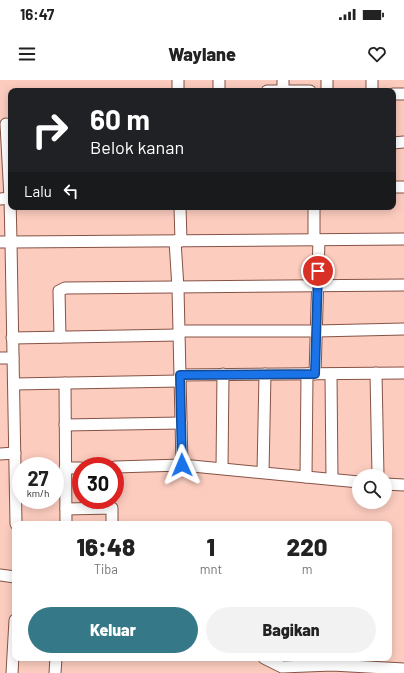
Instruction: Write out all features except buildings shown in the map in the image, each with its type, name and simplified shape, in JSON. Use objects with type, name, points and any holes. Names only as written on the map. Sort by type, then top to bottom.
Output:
[{"type":"street","points":[[283,85],[296,88]]},
{"type":"street","points":[[6,124],[8,195],[6,242],[14,384],[16,521]]},
{"type":"street","points":[[180,210],[178,288],[182,465]]},
{"type":"street","points":[[306,476],[311,374],[317,331],[317,240],[314,210]]},
{"type":"street","points":[[6,242],[404,239]]},
{"type":"street","points":[[60,337],[59,291],[65,288],[404,286]]},
{"type":"street","points":[[12,338],[404,329]]},
{"type":"street","points":[[0,358],[13,358]]},
{"type":"street","points":[[376,373],[378,469]]},
{"type":"street","points":[[14,384],[180,378],[222,374],[404,373]]},
{"type":"street","points":[[222,374],[222,468]]},
{"type":"street","points":[[263,472],[265,374]]},
{"type":"street","points":[[331,374],[332,479]]},
{"type":"street","points":[[65,383],[66,521]]},
{"type":"street","points":[[65,425],[181,423]]},
{"type":"street","points":[[0,454],[15,453]]},
{"type":"street","points":[[124,467],[182,465],[352,481]]},
{"type":"street","points":[[66,468],[72,468]]},
{"type":"street","points":[[392,485],[404,486]]},
{"type":"street","points":[[66,508],[112,508],[112,521]]},
{"type":"street","points":[[0,575],[12,577]]},
{"type":"street","points":[[12,673],[13,661]]},
{"type":"street","points":[[55,673],[56,661]]},
{"type":"street","points":[[268,661],[281,670],[404,669]]},
{"type":"route","points":[[182,465],[180,375],[315,374],[318,271]]}]
